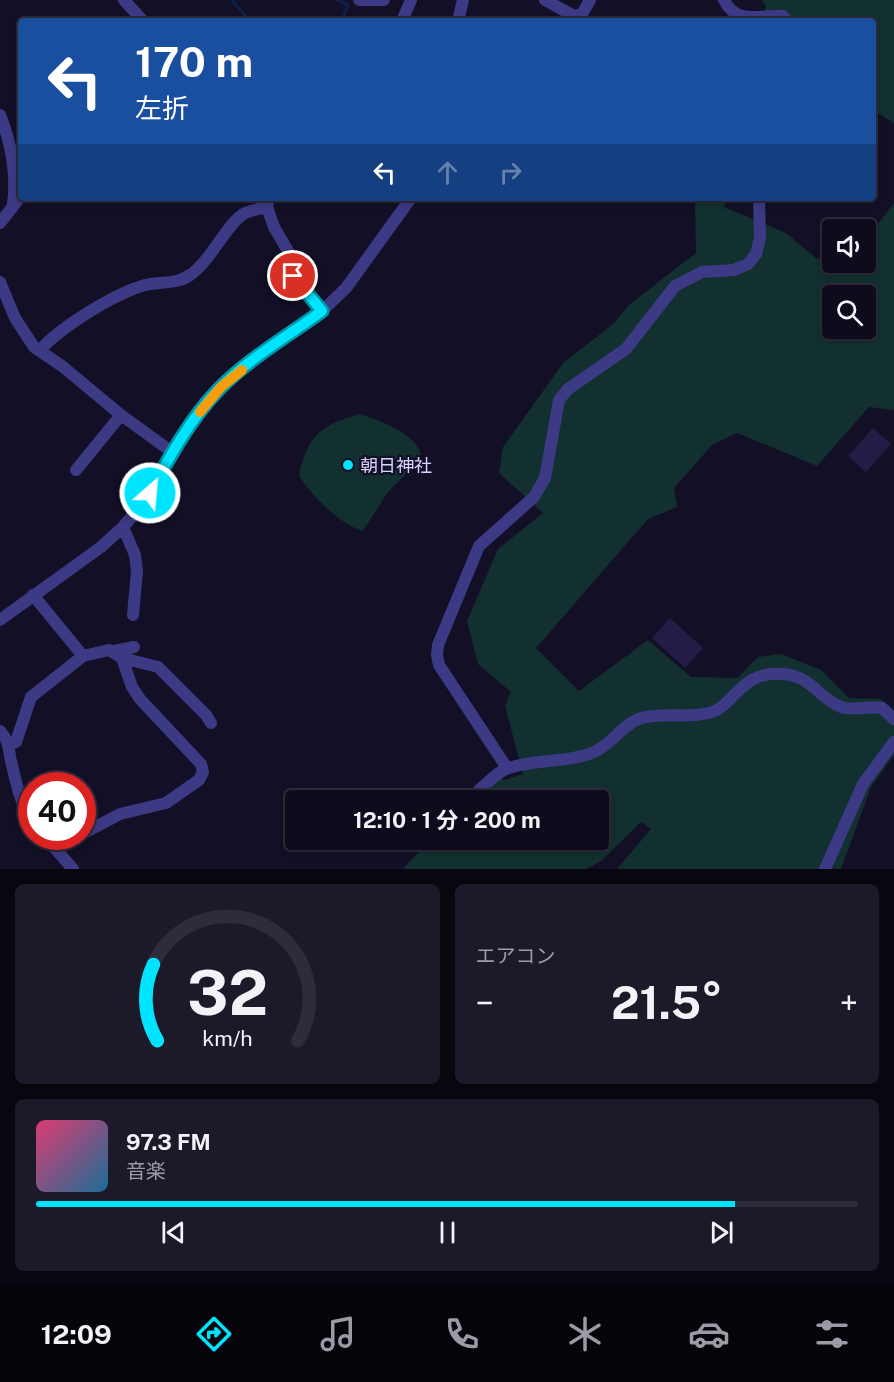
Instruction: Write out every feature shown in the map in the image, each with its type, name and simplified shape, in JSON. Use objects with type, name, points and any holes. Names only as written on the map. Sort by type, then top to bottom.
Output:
[{"type":"street","points":[[124,0],[140,18]]},
{"type":"street","points":[[358,0],[384,0]]},
{"type":"street","points":[[403,18],[411,0]]},
{"type":"street","points":[[459,18],[463,0]]},
{"type":"street","points":[[545,0],[574,16],[582,14],[590,0]]},
{"type":"street","points":[[724,0],[727,7],[739,16],[746,18]]},
{"type":"street","points":[[761,18],[783,16],[784,18]]},
{"type":"street","points":[[0,114],[17,200],[0,224]]},
{"type":"street","points":[[0,620],[101,547],[123,527],[150,493],[190,424],[221,387],[322,311],[346,288],[409,201]]},
{"type":"street","points":[[507,768],[439,665],[436,655],[438,645],[479,546],[528,503],[545,478],[559,400],[568,389],[631,345],[675,286],[702,272],[734,270],[748,264],[756,254],[760,238],[759,201]]},
{"type":"street","points":[[40,350],[68,325],[130,291],[147,285],[177,282],[200,269],[243,214],[268,203],[274,227],[288,251],[293,276],[322,311]]},
{"type":"street","points":[[0,282],[15,318],[34,347],[172,452]]},
{"type":"street","points":[[76,470],[121,415]]},
{"type":"street","points":[[123,527],[135,555],[137,571],[133,615]]},
{"type":"street","points":[[33,595],[83,656]]},
{"type":"street","points":[[118,655],[134,647]]},
{"type":"street","points":[[10,744],[16,742],[32,697],[83,656],[109,650],[158,668],[206,715],[210,723]]},
{"type":"street","points":[[96,827],[120,814],[166,803],[199,780],[203,771],[201,764],[140,699],[118,655]]},
{"type":"street","points":[[479,790],[507,768],[591,753],[605,746],[633,721],[645,717],[710,713],[720,708],[741,686],[770,674],[797,676],[812,684],[839,706],[848,709],[882,708],[894,719]]},
{"type":"street","points":[[0,731],[10,744],[10,757],[18,788]]},
{"type":"street","points":[[825,869],[863,784],[894,742]]},
{"type":"street","points":[[57,850],[73,869]]},
{"type":"green space","points":[[762,0],[894,0],[894,123],[876,112],[876,18],[761,18],[766,7]]},
{"type":"green space","points":[[695,201],[726,201],[724,207],[786,233],[817,259],[822,258],[822,273],[876,273],[876,226],[894,203],[894,410],[869,407],[817,466],[737,433],[712,445],[674,488],[677,507],[648,519],[536,648],[579,691],[648,640],[691,677],[737,678],[758,657],[781,654],[821,670],[849,698],[881,699],[894,710],[894,755],[871,787],[841,869],[617,869],[651,829],[641,822],[601,861],[586,869],[403,869],[421,850],[609,850],[609,790],[476,790],[491,773],[504,780],[523,774],[505,706],[511,692],[478,664],[467,621],[498,549],[543,513],[499,473],[503,447],[563,363],[613,324],[630,304],[696,253]]},
{"type":"green space","points":[[360,414],[395,428],[411,439],[421,454],[417,463],[388,492],[363,531],[336,516],[311,491],[299,475],[307,450],[318,434],[336,422]]},
{"type":"building","points":[[873,428],[891,444],[866,472],[848,456]]},
{"type":"building","points":[[670,618],[703,648],[685,668],[652,638]]},
{"type":"waterway","points":[[232,0],[247,18]]},
{"type":"waterway","points":[[337,0],[348,5],[343,18]]},
{"type":"slow traffic","points":[[200,412],[221,387],[242,370]]},
{"type":"place","name":"朝日神社","points":[[348,465]]},
{"type":"route","points":[[150,493],[190,424],[221,387],[322,311],[293,276]]}]
